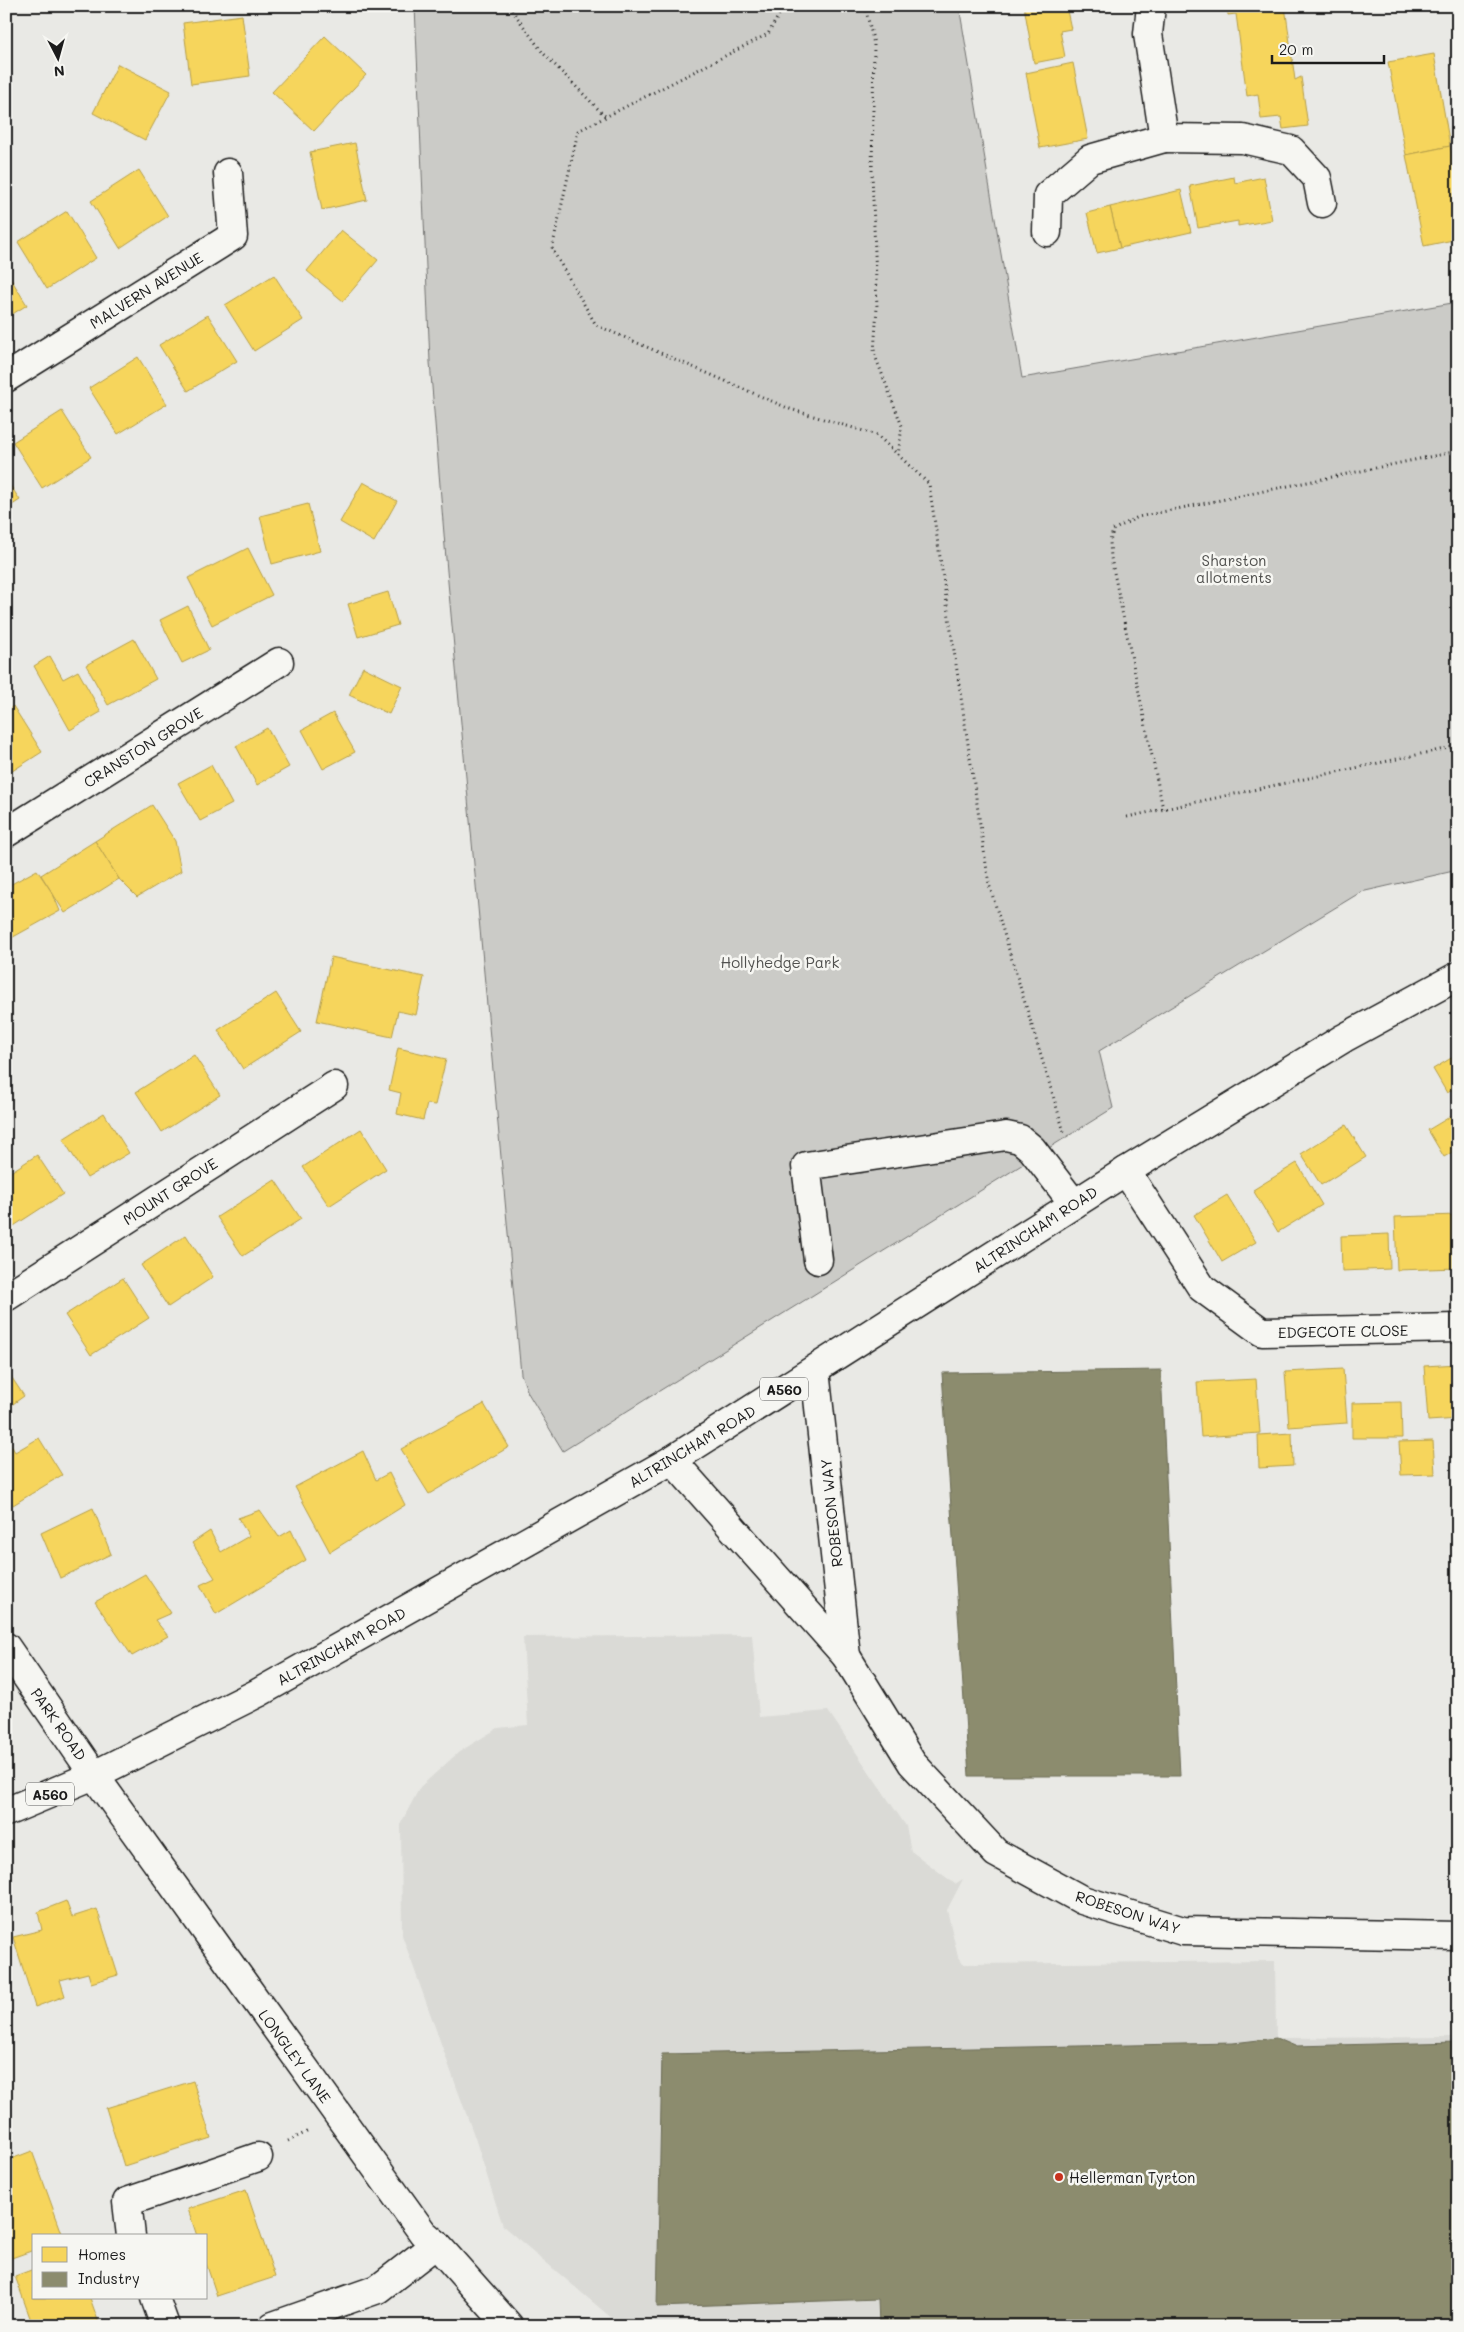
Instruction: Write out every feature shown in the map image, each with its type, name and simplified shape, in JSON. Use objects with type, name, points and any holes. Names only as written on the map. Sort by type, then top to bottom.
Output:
[{"type":"street","points":[[1151,6],[1148,34],[1164,138]]},
{"type":"street","points":[[1046,232],[1048,195],[1090,160],[1164,138],[1242,139],[1291,150],[1317,178],[1322,203]]},
{"type":"street","name":"MALVERN AVENUE","points":[[6,378],[233,236],[228,173]]},
{"type":"street","name":"CRANSTON GROVE","points":[[6,833],[279,662]]},
{"type":"street","name":"ALTRINCHAM ROAD","points":[[6,1812],[94,1775],[258,1693],[672,1460],[1126,1171],[1344,1038],[1458,976]]},
{"type":"street","name":"MOUNT GROVE","points":[[6,1297],[334,1086]]},
{"type":"street","points":[[818,1260],[806,1166],[1006,1136],[1020,1139],[1032,1150],[1074,1204]]},
{"type":"street","name":"EDGECOTE CLOSE","points":[[1126,1171],[1202,1288],[1262,1332],[1458,1328]]},
{"type":"street","name":"ROBESON WAY","points":[[816,1370],[846,1656]]},
{"type":"street","name":"ROBESON WAY","points":[[672,1460],[846,1656],[912,1763],[996,1853],[1082,1900],[1183,1930],[1458,1936]]},
{"type":"street","name":"PARK ROAD","points":[[6,1647],[94,1775]]},
{"type":"street","name":"LONGLEY LANE","points":[[94,1775],[423,2233],[436,2244],[509,2326]]},
{"type":"street","points":[[131,2234],[127,2202],[258,2157]]},
{"type":"street","points":[[274,2326],[378,2289],[436,2244]]},
{"type":"street","points":[[156,2300],[165,2326]]},
{"type":"path","points":[[508,6],[543,53],[606,118]]},
{"type":"path","points":[[784,6],[768,34],[578,131],[552,249],[596,325],[790,410],[876,435],[929,484],[989,884],[1067,1142]]},
{"type":"path","points":[[865,6],[874,44],[872,172],[877,307],[874,353],[902,426],[898,455]]},
{"type":"path","points":[[1163,809],[1111,558],[1110,542],[1113,530],[1138,518],[1458,452]]},
{"type":"path","points":[[1127,817],[1458,746]]},
{"type":"path","points":[[258,2157],[338,2115]]},
{"type":"shaded area","points":[[752,1635],[759,1717],[828,1711],[906,1826],[911,1851],[955,1884],[963,1879],[947,1910],[958,1957],[963,1964],[1275,1961],[1276,2038],[1458,2037],[1458,2326],[621,2326],[503,2226],[476,2141],[402,1935],[401,1823],[420,1787],[459,1752],[498,1728],[528,1725],[523,1637]]},
{"type":"green space","name":"Hollyhedge Park","points":[[415,6],[959,6],[1022,378],[1458,302],[1458,870],[1361,892],[1099,1051],[1113,1108],[563,1451],[528,1393],[521,1374],[447,571],[430,362]]},
{"type":"building: Homes","points":[[1024,6],[1066,6],[1071,29],[1060,31],[1065,57],[1034,63]]},
{"type":"building: Homes","points":[[1227,6],[1285,6],[1295,80],[1301,77],[1308,126],[1283,129],[1281,117],[1261,119],[1258,94],[1247,96],[1236,14],[1228,15]]},
{"type":"building: Homes","points":[[242,15],[250,76],[191,84],[183,23]]},
{"type":"building: Homes","points":[[325,36],[366,75],[314,131],[272,92]]},
{"type":"building: Homes","points":[[1434,54],[1450,146],[1406,155],[1388,62]]},
{"type":"building: Homes","points":[[1073,63],[1088,139],[1040,148],[1026,73]]},
{"type":"building: Homes","points":[[118,64],[171,91],[145,140],[93,113]]},
{"type":"building: Homes","points":[[355,143],[367,200],[322,210],[310,152]]},
{"type":"building: Homes","points":[[1450,146],[1458,182],[1458,239],[1424,246],[1406,155]]},
{"type":"building: Homes","points":[[139,170],[168,216],[120,248],[91,201]]},
{"type":"building: Homes","points":[[1234,177],[1235,183],[1264,177],[1272,220],[1238,226],[1238,221],[1198,228],[1190,186]]},
{"type":"building: Homes","points":[[1181,190],[1191,232],[1120,248],[1110,207]]},
{"type":"building: Homes","points":[[1110,207],[1120,248],[1097,253],[1087,213]]},
{"type":"building: Homes","points":[[67,211],[96,258],[47,289],[18,242]]},
{"type":"building: Homes","points":[[341,230],[378,260],[343,301],[307,271]]},
{"type":"building: Homes","points":[[6,271],[27,305],[6,318]]},
{"type":"building: Homes","points":[[274,275],[303,320],[254,351],[225,305]]},
{"type":"building: Homes","points":[[208,315],[237,361],[188,391],[159,345]]},
{"type":"building: Homes","points":[[138,357],[167,404],[118,434],[89,388]]},
{"type":"building: Homes","points":[[62,411],[91,457],[42,488],[13,442]]},
{"type":"building: Homes","points":[[6,479],[20,500],[6,509]]},
{"type":"building: Homes","points":[[363,482],[397,501],[374,542],[340,522]]},
{"type":"building: Homes","points":[[308,504],[320,551],[272,564],[260,516]]},
{"type":"building: Homes","points":[[248,548],[272,595],[212,625],[188,578]]},
{"type":"building: Homes","points":[[388,592],[398,625],[358,637],[348,604]]},
{"type":"building: Homes","points":[[188,606],[209,650],[182,663],[160,620]]},
{"type":"building: Homes","points":[[134,639],[156,679],[108,705],[86,665]]},
{"type":"building: Homes","points":[[50,656],[63,679],[78,671],[101,712],[70,730],[34,666]]},
{"type":"building: Homes","points":[[363,667],[402,686],[389,714],[349,695]]},
{"type":"building: Homes","points":[[13,706],[42,752],[6,775],[6,711]]},
{"type":"building: Homes","points":[[333,713],[355,752],[323,769],[302,730]]},
{"type":"building: Homes","points":[[267,728],[289,767],[257,785],[236,746]]},
{"type":"building: Homes","points":[[211,765],[232,804],[200,821],[178,783]]},
{"type":"building: Homes","points":[[152,805],[175,841],[181,871],[137,897],[119,879],[95,841]]},
{"type":"building: Homes","points":[[95,841],[119,879],[65,913],[41,875]]},
{"type":"building: Homes","points":[[37,870],[53,894],[60,911],[6,941],[6,887]]},
{"type":"building: Homes","points":[[331,957],[424,977],[416,1015],[398,1011],[392,1037],[317,1021]]},
{"type":"building: Homes","points":[[276,993],[301,1032],[243,1069],[218,1030]]},
{"type":"building: Homes","points":[[398,1048],[446,1059],[435,1105],[427,1104],[423,1120],[397,1114],[401,1093],[389,1090]]},
{"type":"building: Homes","points":[[1458,1054],[1458,1087],[1447,1093],[1433,1069]]},
{"type":"building: Homes","points":[[194,1055],[220,1095],[162,1132],[136,1092]]},
{"type":"building: Homes","points":[[1458,1112],[1458,1149],[1444,1157],[1428,1130]]},
{"type":"building: Homes","points":[[104,1113],[129,1153],[87,1178],[63,1139]]},
{"type":"building: Homes","points":[[1346,1125],[1366,1157],[1321,1185],[1301,1154]]},
{"type":"building: Homes","points":[[361,1129],[386,1169],[329,1206],[303,1167]]},
{"type":"building: Homes","points":[[37,1155],[63,1194],[6,1231],[6,1175]]},
{"type":"building: Homes","points":[[1297,1163],[1322,1205],[1278,1232],[1253,1190]]},
{"type":"building: Homes","points":[[275,1180],[301,1219],[243,1256],[217,1217]]},
{"type":"building: Homes","points":[[1227,1195],[1256,1242],[1222,1262],[1194,1215]]},
{"type":"building: Homes","points":[[1458,1215],[1458,1268],[1397,1270],[1395,1217]]},
{"type":"building: Homes","points":[[1389,1234],[1390,1269],[1342,1271],[1341,1236]]},
{"type":"building: Homes","points":[[186,1235],[213,1277],[168,1307],[141,1265]]},
{"type":"building: Homes","points":[[123,1278],[149,1318],[91,1355],[65,1315]]},
{"type":"building: Homes","points":[[1458,1364],[1458,1419],[1428,1421],[1424,1366]]},
{"type":"building: Homes","points":[[6,1369],[24,1396],[6,1409]]},
{"type":"building: Homes","points":[[1343,1369],[1347,1423],[1289,1427],[1285,1372]]},
{"type":"building: Homes","points":[[1256,1379],[1260,1433],[1201,1437],[1197,1382]]},
{"type":"building: Homes","points":[[1401,1402],[1402,1438],[1352,1438],[1352,1403]]},
{"type":"building: Homes","points":[[484,1404],[509,1447],[429,1494],[401,1449]]},
{"type":"building: Homes","points":[[1292,1433],[1293,1466],[1259,1468],[1258,1435]]},
{"type":"building: Homes","points":[[7,1438],[15,1452],[39,1438],[62,1475],[13,1505],[6,1494]]},
{"type":"building: Homes","points":[[1433,1441],[1435,1474],[1401,1475],[1399,1442]]},
{"type":"building: Homes","points":[[363,1451],[376,1480],[389,1473],[405,1505],[330,1552],[295,1487]]},
{"type":"building: Homes","points":[[93,1508],[111,1554],[60,1578],[41,1533]]},
{"type":"building: Homes","points":[[260,1510],[279,1537],[291,1530],[306,1560],[216,1614],[200,1585],[215,1578],[192,1543],[210,1531],[221,1552],[249,1536],[238,1518]]},
{"type":"building: Homes","points":[[145,1574],[171,1613],[155,1620],[168,1636],[132,1656],[95,1602]]},
{"type":"building: Homes","points":[[66,1901],[72,1917],[97,1909],[118,1975],[91,1983],[88,1973],[60,1980],[65,1996],[35,2007],[13,1937],[42,1930],[38,1912]]},
{"type":"building: Homes","points":[[193,2081],[211,2138],[124,2166],[106,2108]]},
{"type":"building: Homes","points":[[32,2151],[62,2234],[32,2234],[32,2251],[6,2260],[6,2161]]},
{"type":"building: Homes","points":[[246,2190],[275,2277],[217,2296],[208,2269],[208,2234],[196,2234],[188,2209]]},
{"type":"building: Homes","points":[[32,2270],[32,2300],[91,2300],[100,2326],[33,2326],[15,2276]]},
{"type":"building: Industry","points":[[1161,1370],[1180,1776],[969,1776],[942,1373]]},
{"type":"building: Industry","name":"Hellerman Tyrton","points":[[1276,2038],[1295,2046],[1458,2042],[1458,2326],[879,2326],[878,2299],[657,2307],[662,2054],[1233,2043]]},
{"type":"place","name":"Hellerman Tyrton","points":[[1059,2177]]},
{"type":"park label","name":"Sharston allotments","points":[[1234,568]]}]
